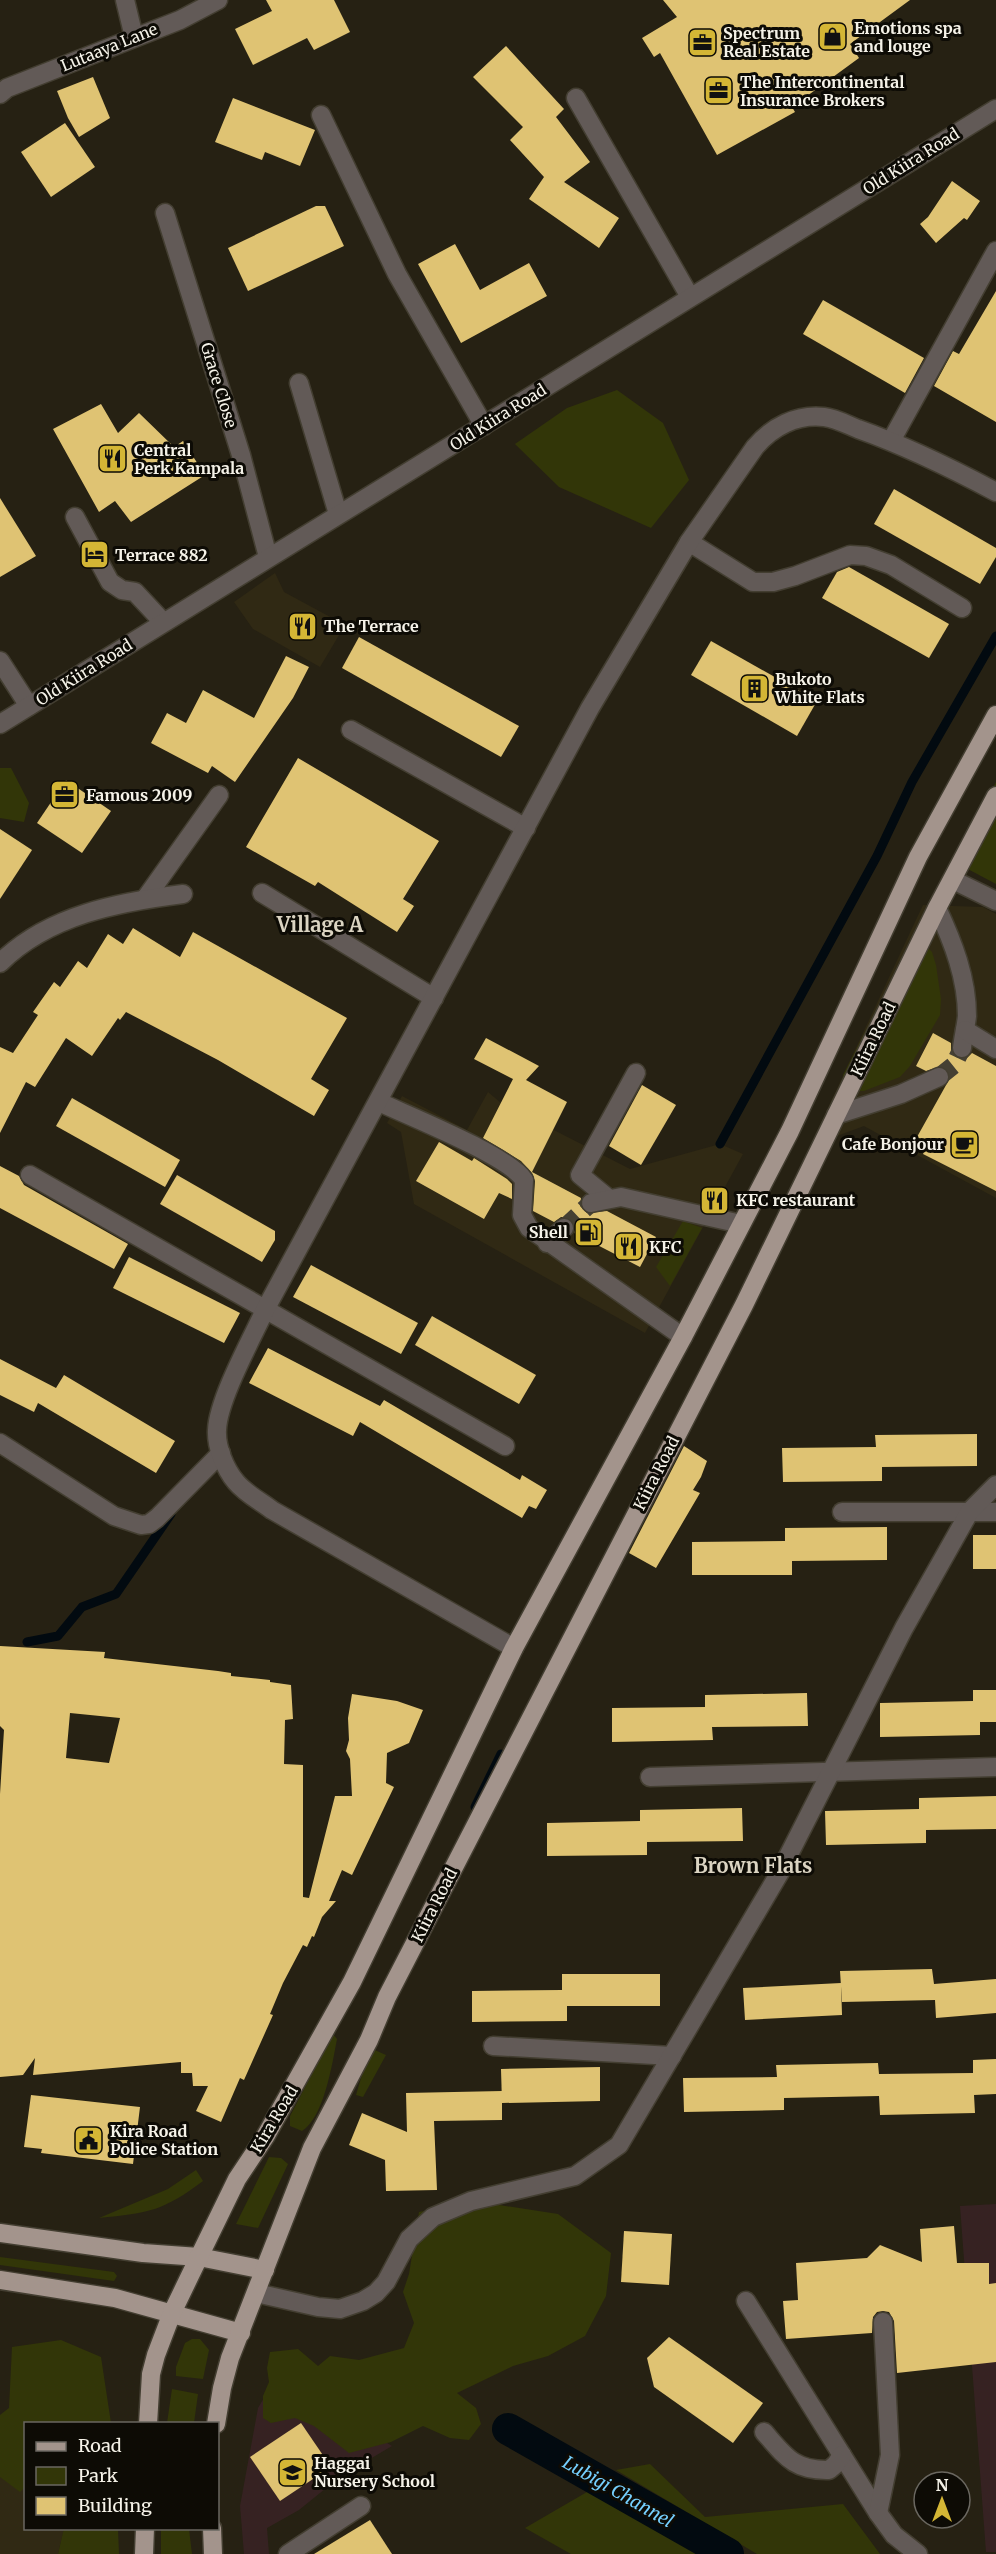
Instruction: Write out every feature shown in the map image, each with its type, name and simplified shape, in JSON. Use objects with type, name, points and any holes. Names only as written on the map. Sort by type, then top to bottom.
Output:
[{"type":"main road","points":[[514,1648],[683,1337],[790,1131],[918,857],[996,715]]},
{"type":"main road","name":"Kiira Road","points":[[265,2270],[312,2148],[369,2040],[387,1997],[744,1305],[937,908],[996,796]]},
{"type":"main road","name":"Kira Road","points":[[148,2422],[151,2374],[172,2313],[237,2179],[265,2137],[352,1982],[514,1648]]},
{"type":"main road","points":[[0,2234],[143,2253],[199,2257],[265,2270],[222,2388],[216,2422]]},
{"type":"main road","points":[[0,2280],[116,2298],[241,2333]]},
{"type":"main road","points":[[144,2554],[145,2530]]},
{"type":"main road","points":[[212,2530],[213,2554]]},
{"type":"street","points":[[125,0],[134,37]]},
{"type":"street","name":"Lutaaya Lane","points":[[0,94],[7,88],[180,20],[218,0]]},
{"type":"street","points":[[576,98],[690,297]]},
{"type":"street","name":"Old Kiira Road","points":[[0,724],[996,109]]},
{"type":"street","points":[[321,115],[397,274],[484,426]]},
{"type":"street","name":"Grace Close","points":[[165,213],[241,456],[268,557]]},
{"type":"street","points":[[891,441],[996,251]]},
{"type":"street","points":[[299,383],[338,514]]},
{"type":"street","points":[[514,1648],[272,1510],[235,1481],[221,1453],[217,1431],[222,1406],[265,1310],[590,708],[689,542],[755,447],[768,433],[783,423],[824,417],[891,441],[950,467],[996,492]]},
{"type":"street","points":[[75,517],[110,582],[122,590],[135,592],[163,622]]},
{"type":"street","points":[[689,542],[753,582],[773,582],[795,576],[850,555],[866,556],[891,565],[962,608]]},
{"type":"street","points":[[0,661],[29,706]]},
{"type":"street","points":[[351,730],[526,828]]},
{"type":"street","points":[[145,899],[219,795]]},
{"type":"street","points":[[953,880],[996,901]]},
{"type":"street","points":[[262,893],[434,998]]},
{"type":"street","points":[[0,963],[35,936],[64,921],[145,899],[183,894]]},
{"type":"street","points":[[937,908],[956,949],[967,1016],[962,1048]]},
{"type":"street","points":[[965,1030],[996,1049]]},
{"type":"street","points":[[636,1073],[580,1175],[600,1201],[621,1197],[741,1224]]},
{"type":"street","points":[[836,1115],[901,1094],[939,1077]]},
{"type":"street","points":[[379,1102],[516,1169],[524,1180],[522,1215],[529,1228],[547,1243],[683,1337]]},
{"type":"street","points":[[30,1175],[505,1446]]},
{"type":"street","points":[[547,1243],[564,1228]]},
{"type":"street","points":[[0,1443],[114,1516],[141,1525],[149,1524],[156,1518],[221,1453]]},
{"type":"street","points":[[256,2293],[318,2307],[340,2309],[363,2301],[376,2293],[386,2282],[409,2239],[433,2217],[471,2201],[575,2176],[600,2161],[619,2145],[779,1874],[904,1628],[970,1511],[996,1485]]},
{"type":"street","points":[[842,1512],[996,1512]]},
{"type":"street","points":[[650,1777],[996,1767]]},
{"type":"street","points":[[493,2046],[672,2056]]},
{"type":"street","points":[[746,2301],[878,2513],[894,2535],[918,2554]]},
{"type":"street","points":[[878,2513],[890,2456],[883,2322]]},
{"type":"street","points":[[764,2432],[791,2463],[802,2467],[829,2470],[837,2464],[842,2454]]},
{"type":"street","points":[[288,2554],[360,2506]]},
{"type":"shaded area","points":[[275,573],[284,592],[345,625],[320,667],[253,629],[234,602]]},
{"type":"shaded area","points":[[923,905],[983,907],[996,914],[996,1198],[864,1126],[810,1146]]},
{"type":"shaded area","points":[[488,1092],[501,1103],[630,1169],[720,1144],[743,1154],[645,1333],[414,1204],[401,1132],[387,1123],[402,1096],[467,1130]]},
{"type":"shaded area","points":[[996,2204],[996,2552],[986,2552],[960,2206]]},
{"type":"shaded area","points":[[277,2376],[392,2446],[341,2476],[299,2510],[267,2528],[269,2554],[244,2554],[240,2506],[258,2408]]},
{"type":"shaded area","points":[[0,2434],[24,2438],[24,2530],[64,2530],[58,2554],[0,2554]]},
{"type":"green space","points":[[617,390],[663,423],[689,480],[651,528],[559,487],[515,444],[567,408]]},
{"type":"green space","points":[[0,768],[11,768],[29,803],[24,822],[0,818]]},
{"type":"green space","points":[[996,782],[996,884],[964,867],[962,847]]},
{"type":"green space","points":[[927,947],[932,952],[936,965],[941,999],[940,1015],[910,1066],[900,1077],[864,1091],[853,1091],[845,1085],[843,1075],[903,957]]},
{"type":"green space","points":[[683,1221],[702,1228],[670,1286],[656,1267]]},
{"type":"green space","points":[[333,2034],[337,2039],[326,2089],[316,2114],[302,2131],[290,2126],[290,2116]]},
{"type":"green space","points":[[370,2048],[386,2055],[363,2097],[356,2095]]},
{"type":"green space","points":[[269,2157],[281,2158],[288,2164],[258,2228],[236,2224]]},
{"type":"green space","points":[[196,2170],[203,2181],[166,2205],[143,2212],[99,2218],[168,2189]]},
{"type":"green space","points":[[459,2204],[499,2205],[558,2214],[611,2253],[606,2296],[585,2336],[548,2356],[513,2366],[457,2393],[476,2408],[481,2424],[469,2440],[450,2438],[423,2426],[391,2442],[349,2453],[314,2426],[295,2418],[271,2423],[263,2418],[263,2396],[269,2382],[267,2368],[270,2352],[298,2349],[318,2366],[330,2356],[359,2360],[404,2348],[414,2323],[403,2292],[409,2274],[419,2212]]},
{"type":"green space","points":[[0,2257],[114,2272],[117,2276],[114,2281],[0,2265]]},
{"type":"green space","points":[[192,2339],[200,2339],[209,2350],[203,2379],[176,2376],[176,2367],[185,2343]]},
{"type":"green space","points":[[61,2340],[101,2357],[111,2422],[24,2422],[24,2488],[20,2492],[0,2477],[0,2415],[9,2408],[12,2347]]},
{"type":"green space","points":[[172,2389],[198,2394],[194,2422],[167,2422]]},
{"type":"green space","points":[[650,2464],[705,2517],[843,2504],[880,2554],[757,2554],[616,2470]]},
{"type":"green space","points":[[587,2492],[700,2554],[571,2554],[525,2528]]},
{"type":"green space","points":[[64,2530],[118,2530],[119,2554],[58,2554]]},
{"type":"green space","points":[[161,2530],[189,2530],[192,2554],[161,2554]]},
{"type":"building","points":[[266,0],[334,0],[350,32],[314,50],[307,38],[253,65],[235,29],[272,11]]},
{"type":"building","points":[[663,0],[910,0],[850,44],[859,58],[792,107],[795,112],[717,155],[660,53],[654,57],[642,38],[677,17]]},
{"type":"building","points":[[506,46],[564,109],[556,117],[590,162],[564,182],[619,218],[599,248],[529,199],[544,177],[510,140],[523,127],[473,77]]},
{"type":"building","points":[[93,77],[110,118],[79,137],[57,91]]},
{"type":"building","points":[[233,98],[315,130],[300,166],[265,152],[262,160],[215,142]]},
{"type":"building","points":[[65,123],[95,167],[51,197],[21,152]]},
{"type":"building","points":[[952,181],[980,201],[967,220],[964,218],[936,243],[920,224],[928,217]]},
{"type":"building","points":[[316,206],[325,206],[344,246],[248,291],[228,248]]},
{"type":"building","points":[[455,244],[480,290],[529,263],[547,296],[461,343],[418,264]]},
{"type":"building","points":[[996,291],[996,422],[934,386],[953,351],[959,354]]},
{"type":"building","points":[[823,300],[924,358],[905,393],[803,334]]},
{"type":"building","points":[[101,404],[118,433],[139,413],[174,447],[183,441],[205,475],[131,522],[115,501],[99,512],[53,429]]},
{"type":"building","points":[[894,489],[996,548],[996,557],[980,584],[874,524]]},
{"type":"building","points":[[0,498],[36,556],[0,577]]},
{"type":"building","name":"Bukoto White Flats","points":[[849,567],[949,624],[929,658],[822,598],[837,572]]},
{"type":"building","points":[[359,637],[519,726],[501,757],[342,668]]},
{"type":"building","name":"Bukoto White Flats","points":[[711,641],[817,701],[797,736],[691,675]]},
{"type":"building","points":[[286,656],[309,667],[293,698],[235,782],[212,766],[208,773],[151,743],[167,713],[186,723],[203,690],[254,718]]},
{"type":"building","points":[[298,758],[439,841],[403,899],[414,906],[397,932],[318,882],[315,886],[246,847]]},
{"type":"building","points":[[66,780],[111,811],[82,853],[37,823]]},
{"type":"building","points":[[0,829],[32,850],[0,899]]},
{"type":"building","points":[[133,928],[180,957],[193,932],[347,1018],[311,1079],[329,1090],[314,1116],[218,1060],[126,1012],[120,1020],[118,1018],[92,1056],[66,1038],[35,1087],[26,1082],[0,1133],[0,1047],[13,1053],[38,1015],[33,1012],[54,982],[60,987],[78,961],[87,968],[108,934],[123,944]]},
{"type":"building","points":[[933,1033],[951,1043],[951,1052],[956,1057],[966,1059],[972,1053],[996,1066],[996,1191],[923,1154],[928,1143],[917,1137],[950,1078],[949,1072],[941,1066],[926,1071],[916,1066]]},
{"type":"building","points":[[486,1038],[539,1066],[526,1080],[567,1102],[532,1172],[581,1198],[580,1206],[587,1213],[607,1211],[656,1237],[640,1267],[574,1233],[575,1225],[568,1218],[561,1217],[554,1222],[533,1211],[535,1181],[532,1173],[521,1161],[483,1138],[513,1079],[474,1059]]},
{"type":"building","points":[[642,1085],[676,1105],[641,1165],[609,1146]]},
{"type":"building","points":[[72,1098],[180,1160],[165,1187],[56,1126]]},
{"type":"building","points":[[439,1142],[472,1161],[474,1158],[507,1179],[512,1184],[512,1199],[499,1193],[484,1219],[416,1181]]},
{"type":"building","points":[[0,1166],[19,1176],[24,1185],[128,1244],[114,1269],[0,1208]]},
{"type":"building","points":[[177,1175],[275,1231],[275,1240],[262,1262],[160,1204]]},
{"type":"building","points":[[129,1257],[240,1313],[224,1343],[113,1288]]},
{"type":"building","points":[[311,1265],[418,1323],[401,1354],[293,1297]]},
{"type":"building","points":[[432,1316],[536,1375],[519,1404],[415,1345]]},
{"type":"building","points":[[268,1348],[380,1406],[384,1400],[520,1480],[522,1475],[547,1490],[536,1509],[529,1506],[522,1518],[360,1422],[353,1436],[249,1383]]},
{"type":"building","points":[[0,1359],[56,1388],[64,1375],[175,1441],[156,1473],[38,1403],[34,1412],[0,1395]]},
{"type":"building","points":[[977,1434],[977,1466],[882,1467],[882,1481],[783,1482],[782,1448],[876,1447],[875,1435]]},
{"type":"building","points":[[684,1446],[707,1461],[693,1490],[700,1493],[656,1568],[629,1553]]},
{"type":"building","points":[[887,1527],[887,1560],[792,1561],[792,1575],[692,1575],[692,1542],[785,1541],[785,1528]]},
{"type":"building","points":[[973,1535],[996,1535],[996,1569],[973,1569]]},
{"type":"building","points":[[0,1646],[105,1652],[104,1658],[218,1671],[231,1673],[231,1676],[270,1680],[270,1682],[291,1685],[293,1719],[285,1720],[284,1764],[303,1765],[303,1897],[309,1898],[335,1796],[352,1796],[350,1759],[346,1751],[349,1740],[348,1718],[352,1694],[397,1701],[423,1710],[409,1743],[387,1753],[386,1783],[394,1787],[352,1875],[342,1870],[329,1901],[336,1901],[322,1917],[307,1947],[303,1945],[283,1983],[270,2014],[273,2015],[244,2080],[240,2078],[221,2122],[196,2111],[208,2086],[193,2086],[192,2073],[181,2073],[181,2062],[33,2075],[35,2058],[23,2075],[0,2077],[0,1794],[4,1730],[0,1726]],"holes":[[[70,1713],[120,1718],[109,1763],[66,1758]]]},
{"type":"building","points":[[973,1690],[996,1690],[996,1722],[980,1722],[980,1735],[880,1737],[880,1703],[973,1701]]},
{"type":"building","points":[[807,1693],[808,1726],[712,1727],[713,1740],[612,1742],[612,1708],[705,1707],[705,1695]]},
{"type":"building","points":[[996,1796],[996,1829],[926,1830],[926,1843],[826,1845],[825,1811],[919,1809],[919,1798]]},
{"type":"building","points":[[742,1808],[743,1841],[647,1842],[647,1855],[547,1856],[547,1823],[640,1821],[640,1810]]},
{"type":"building","points":[[932,1969],[934,1984],[996,1979],[996,2013],[936,2018],[935,2000],[842,2002],[840,1971]]},
{"type":"building","points":[[562,1974],[660,1974],[660,2006],[567,2006],[567,2021],[472,2022],[472,1991],[562,1990]]},
{"type":"building","points":[[841,1983],[842,2015],[745,2020],[743,1988]]},
{"type":"building","points":[[996,2059],[996,2094],[974,2095],[975,2113],[880,2115],[879,2096],[784,2098],[784,2110],[684,2112],[683,2078],[777,2077],[776,2065],[878,2063],[879,2074],[973,2073],[973,2060]]},
{"type":"building","points":[[600,2067],[600,2101],[502,2103],[501,2069]]},
{"type":"building","points":[[502,2091],[502,2120],[434,2121],[437,2190],[386,2191],[385,2160],[349,2145],[362,2113],[407,2132],[406,2093]]},
{"type":"building","points":[[31,2095],[140,2107],[133,2164],[41,2153],[42,2149],[24,2147]]},
{"type":"building","points":[[954,2226],[957,2263],[989,2263],[989,2284],[996,2283],[996,2362],[897,2373],[894,2321],[889,2312],[883,2311],[877,2312],[873,2317],[872,2333],[786,2339],[783,2301],[798,2300],[796,2263],[867,2258],[880,2245],[922,2262],[920,2229]]},
{"type":"building","points":[[624,2231],[672,2234],[669,2285],[621,2282]]},
{"type":"building","points":[[669,2337],[763,2403],[733,2443],[654,2387],[647,2358]]},
{"type":"building","points":[[301,2423],[331,2467],[280,2501],[250,2457]]},
{"type":"building","points":[[370,2520],[392,2554],[314,2554]]},
{"type":"waterway","points":[[720,1144],[877,856],[912,782],[996,636]]},
{"type":"waterway","points":[[27,1642],[58,1636],[82,1607],[116,1594],[171,1514]]},
{"type":"waterway","points":[[475,1807],[501,1754]]},
{"type":"waterway","name":"Lubigi Channel","points":[[508,2429],[728,2554]]},
{"type":"tunnel","points":[[939,1077],[954,1065],[962,1048]]},
{"type":"tunnel","points":[[564,1228],[591,1203]]},
{"type":"place","name":"Emotions spa and louge","points":[[833,37]]},
{"type":"place","name":"Spectrum Real Estate","points":[[702,42]]},
{"type":"place","name":"The Intercontinental Insurance Brokers","points":[[719,91]]},
{"type":"place","name":"Central Perk Kampala","points":[[113,459]]},
{"type":"place","name":"Terrace 882","points":[[94,555]]},
{"type":"place","name":"The Terrace","points":[[303,626]]},
{"type":"place","name":"Bukoto White Flats","points":[[754,688]]},
{"type":"place","name":"Famous 2009","points":[[65,795]]},
{"type":"place","name":"Cafe Bonjour","points":[[965,1144]]},
{"type":"place","name":"KFC restaurant","points":[[715,1200]]},
{"type":"place","name":"Shell","points":[[589,1232]]},
{"type":"place","name":"KFC","points":[[628,1247]]},
{"type":"place","name":"Kira Road Police Station","points":[[89,2140]]},
{"type":"place","name":"Haggai Nursery School","points":[[293,2472]]},
{"type":"district","name":"Village A","points":[[320,925]]},
{"type":"district","name":"Brown Flats","points":[[753,1866]]}]
